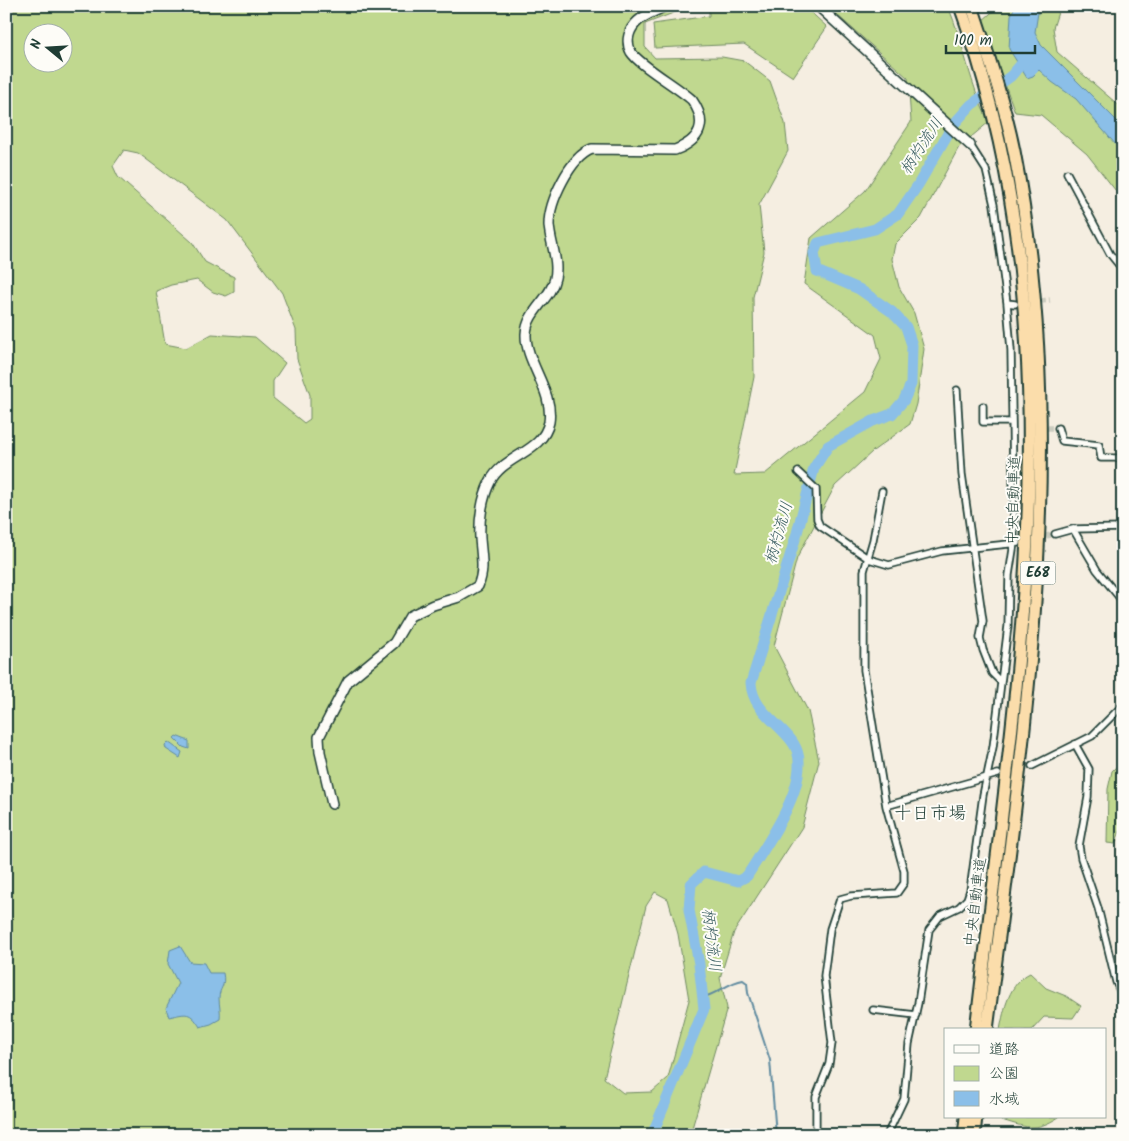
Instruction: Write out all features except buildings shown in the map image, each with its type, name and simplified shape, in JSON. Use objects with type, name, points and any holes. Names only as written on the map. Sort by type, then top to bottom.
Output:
[{"type":"highway","name":"中央自動車道","points":[[967,8],[1006,116],[1020,190],[1036,318],[1042,436],[1038,569],[1029,682],[988,1028]]},
{"type":"highway","name":"中央自動車道","points":[[967,8],[995,122],[1009,191],[1023,301],[1030,391],[1030,498],[1017,687],[976,1028]]},
{"type":"highway","points":[[964,1135],[966,1118]]},
{"type":"highway","points":[[974,1135],[976,1118]]},
{"type":"street","points":[[332,804],[320,752],[319,737],[336,708],[344,688],[353,675],[394,643],[410,616],[433,604],[458,597],[478,586],[482,573],[480,524],[490,481],[501,467],[532,448],[540,440],[549,423],[548,404],[526,334],[531,316],[552,287],[556,277],[549,224],[562,183],[570,168],[583,152],[592,149],[675,150],[688,145],[698,134],[701,119],[699,109],[692,100],[635,56],[628,41],[634,24],[665,6]]},
{"type":"street","points":[[818,6],[970,145],[986,170],[994,205],[1007,303],[1011,350],[1016,543],[1002,682],[976,858],[967,899],[959,907],[940,916],[929,930],[916,1014],[909,1044],[904,1099],[888,1135]]},
{"type":"street","points":[[1067,173],[1110,254],[1123,270]]},
{"type":"street","points":[[1007,303],[1015,304]]},
{"type":"street","points":[[957,390],[962,474],[983,620],[980,638],[992,673],[1002,682]]},
{"type":"street","points":[[983,406],[983,422],[1014,427]]},
{"type":"street","points":[[1058,428],[1062,441],[1099,445],[1101,458],[1123,458]]},
{"type":"street","points":[[798,472],[816,488],[817,519],[820,526],[869,559],[889,565],[917,556],[971,546],[1016,543]]},
{"type":"street","points":[[816,1135],[816,1097],[829,1064],[832,1042],[824,976],[830,930],[840,899],[851,896],[897,893],[904,883],[904,871],[886,806],[864,670],[864,571],[869,559],[882,491]]},
{"type":"street","points":[[1054,534],[1073,529],[1123,528]]},
{"type":"street","points":[[1073,529],[1097,570],[1123,602]]},
{"type":"street","points":[[1032,766],[1092,736],[1123,705]]},
{"type":"street","points":[[1075,744],[1089,769],[1088,797],[1079,846],[1081,858],[1098,908],[1116,982],[1123,998]]},
{"type":"street","points":[[886,806],[998,774]]},
{"type":"street","points":[[873,1010],[916,1014]]},
{"type":"green space","points":[[6,6],[691,6],[645,24],[645,47],[655,58],[722,57],[744,61],[770,81],[785,123],[788,151],[759,205],[764,252],[753,297],[754,377],[734,475],[765,474],[865,392],[881,359],[875,335],[804,284],[811,238],[865,191],[911,122],[908,78],[827,6],[948,6],[977,94],[989,122],[959,147],[921,218],[895,244],[892,259],[899,287],[914,313],[924,349],[916,404],[910,424],[873,451],[835,486],[797,558],[774,646],[808,711],[819,761],[802,827],[734,932],[720,978],[727,1008],[690,1135],[6,1135]],"holes":[[[124,150],[138,153],[227,220],[282,293],[296,330],[297,359],[310,395],[310,419],[304,423],[273,398],[273,381],[285,363],[255,337],[212,334],[186,348],[165,344],[156,291],[171,285],[197,280],[213,292],[226,296],[234,292],[234,277],[205,262],[192,242],[118,177],[113,166]],[[655,892],[668,899],[678,934],[689,1000],[668,1078],[652,1092],[623,1093],[604,1078],[646,906]]]},
{"type":"green space","points":[[709,6],[804,6],[827,27],[793,77],[744,44],[655,48],[653,24],[709,16]]},
{"type":"green space","points":[[999,6],[1060,6],[1053,28],[1057,52],[1123,109],[1123,200],[1087,154],[1041,115],[1015,112],[982,21]]},
{"type":"green space","points":[[1123,760],[1123,824],[1115,844],[1107,843],[1108,789],[1112,771]]},
{"type":"green space","points":[[1030,973],[1046,988],[1066,996],[1081,1006],[1073,1018],[1044,1017],[1034,1028],[1000,1028],[1012,990],[1023,977]]},
{"type":"green space","points":[[1057,1118],[1036,1127],[1023,1126],[998,1119]]},
{"type":"water","points":[[1015,6],[1039,6],[1035,32],[1041,45],[1123,127],[1123,153],[1076,99],[1039,70],[1033,76],[1027,78],[1009,49],[1011,15]]},
{"type":"water","points":[[176,736],[189,741],[189,749],[183,747],[174,738]]},
{"type":"water","points":[[168,742],[182,752],[180,758],[166,749],[165,745]]},
{"type":"water","points":[[180,946],[190,962],[204,963],[209,973],[223,973],[224,981],[219,998],[220,1019],[211,1024],[200,1027],[188,1014],[169,1017],[166,1008],[178,983],[168,964],[170,950]]},
{"type":"waterway","name":"柄杓流川","points":[[652,1135],[704,1009],[699,964],[689,910],[691,884],[704,872],[738,881],[747,876],[788,806],[798,776],[799,757],[794,744],[766,715],[754,697],[751,683],[797,533],[814,468],[828,446],[873,421],[892,414],[904,400],[911,384],[912,345],[906,327],[892,312],[859,289],[817,271],[814,253],[818,243],[875,229],[898,214],[918,185],[953,125],[971,105],[1011,76],[1030,54]]},
{"type":"waterway","points":[[704,997],[738,981],[743,980],[747,983],[748,993],[770,1060],[776,1135]]},
{"type":"tunnel","points":[[1032,302],[1050,300]]},
{"type":"tunnel","points":[[1038,428],[1058,428]]},
{"type":"tunnel","points":[[1037,538],[1055,534]]},
{"type":"district","name":"十日市場","points":[[930,814]]}]
